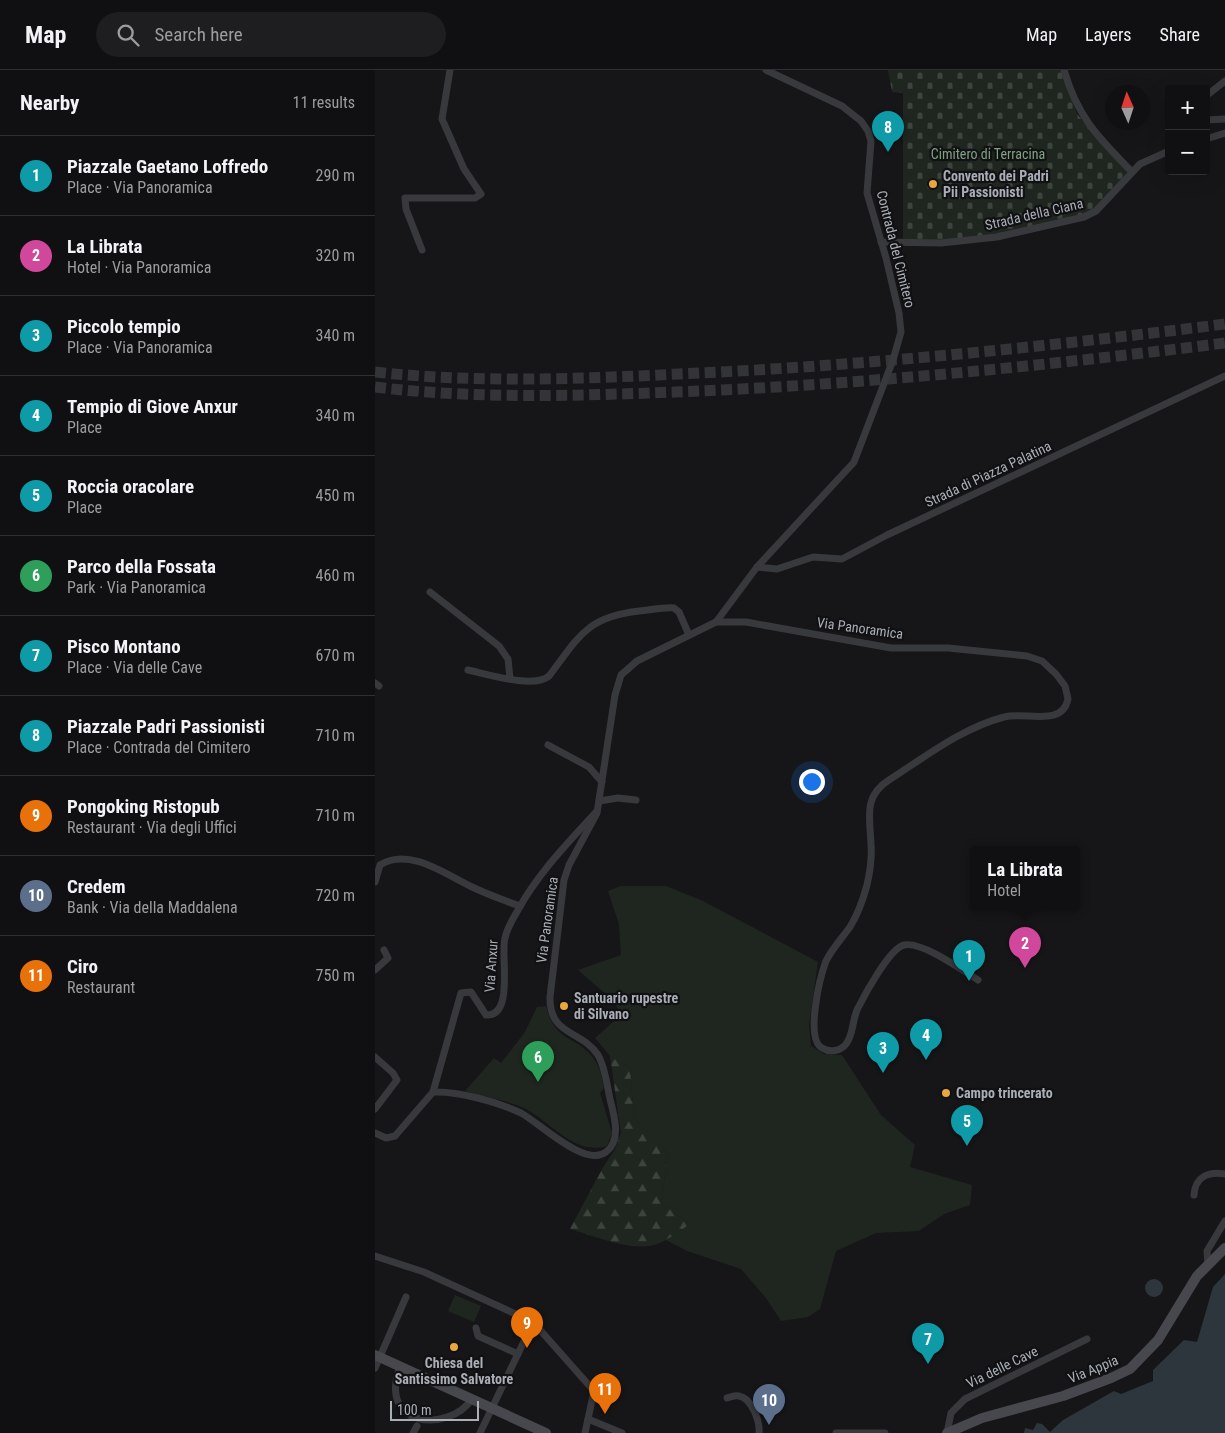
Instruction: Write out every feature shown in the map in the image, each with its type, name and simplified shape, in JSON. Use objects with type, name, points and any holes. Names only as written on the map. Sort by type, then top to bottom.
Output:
[{"type":"main road","name":"Via Appia","points":[[947,1433],[987,1416],[1063,1396],[1128,1370],[1139,1362],[1159,1340],[1190,1287],[1207,1265],[1225,1248]]},
{"type":"main road","points":[[377,1356],[546,1433]]},
{"type":"street","points":[[422,250],[405,209],[405,198],[475,198],[481,194],[464,169],[441,119],[450,70]]},
{"type":"street","name":"Contrada del Cimitero","points":[[716,622],[757,567],[845,473],[862,444],[896,351],[901,332],[899,313],[867,193],[871,141],[866,128],[842,106],[766,70]]},
{"type":"street","points":[[1064,70],[1079,112],[1103,143],[1132,172]]},
{"type":"street","points":[[1210,93],[1225,81]]},
{"type":"street","points":[[1210,120],[1225,119]]},
{"type":"street","points":[[1210,139],[1225,133]]},
{"type":"street","name":"Strada della Ciana","points":[[881,242],[941,243],[988,238],[1081,218],[1096,211],[1132,172],[1147,159],[1165,152]]},
{"type":"street","name":"Strada di Piazza Palatina","points":[[757,567],[777,569],[813,557],[835,560],[844,558],[880,538],[1225,376]]},
{"type":"street","points":[[430,592],[499,646],[509,662],[510,678]]},
{"type":"street","points":[[468,670],[535,682],[545,680],[580,635],[597,622],[614,614],[674,608],[679,612],[689,635]]},
{"type":"street","name":"Via Panoramica","points":[[433,1092],[455,1094],[515,1111],[587,1156],[601,1155],[612,1146],[615,1120],[600,1060],[590,1046],[561,1028],[554,1016],[550,1002],[564,880],[569,865],[591,827],[598,810],[615,696],[621,675],[637,661],[716,622],[746,622],[891,648],[948,648],[1023,655],[1042,661],[1061,680],[1068,700],[1064,709],[1057,715],[1047,717],[1013,715],[978,726],[889,780],[877,790],[868,810],[871,853],[867,885],[853,922],[825,964],[815,1016],[816,1040],[821,1047],[828,1051],[837,1050],[845,1045],[858,1008],[892,953],[901,946],[911,944],[923,948],[978,980]]},
{"type":"street","points":[[548,745],[589,767],[602,782]]},
{"type":"street","points":[[599,801],[616,798],[636,800]]},
{"type":"street","name":"Via Anxur","points":[[375,1133],[386,1138],[395,1136],[433,1092],[461,993],[471,992],[486,1015],[493,1014],[499,1009],[505,976],[504,941],[520,906],[545,867],[598,810]]},
{"type":"street","points":[[375,882],[381,865],[388,860],[403,859],[430,866],[473,888],[520,906]]},
{"type":"street","points":[[375,970],[387,958],[384,950]]},
{"type":"street","points":[[375,1057],[397,1078],[395,1086],[375,1109]]},
{"type":"street","points":[[1194,1195],[1195,1186],[1201,1177],[1211,1174],[1225,1174]]},
{"type":"street","points":[[1207,1265],[1207,1251],[1225,1221]]},
{"type":"street","points":[[375,1256],[429,1274],[536,1324],[593,1389],[595,1396],[585,1433]]},
{"type":"street","points":[[375,1368],[377,1356],[406,1297]]},
{"type":"street","points":[[476,1328],[478,1336],[518,1354]]},
{"type":"street","points":[[480,1433],[527,1335]]},
{"type":"street","name":"Via delle Cave","points":[[947,1433],[951,1413],[965,1399],[1087,1339]]},
{"type":"street","points":[[400,1366],[395,1382],[395,1398],[404,1415],[417,1426],[428,1429]]},
{"type":"street","points":[[727,1398],[737,1396],[744,1398],[757,1418],[759,1433]]},
{"type":"street","points":[[450,1425],[463,1416],[472,1399]]},
{"type":"street","points":[[588,1419],[619,1433]]},
{"type":"street","points":[[413,1433],[417,1426]]},
{"type":"street","points":[[836,1433],[885,1433]]},
{"type":"green space","name":"Cimitero di Terracina","points":[[888,70],[1062,70],[1077,114],[1128,171],[1090,215],[1008,237],[955,245],[903,244],[903,93],[892,92]]},
{"type":"green space","points":[[621,886],[666,886],[703,901],[818,962],[809,1025],[811,1046],[824,1054],[842,1055],[881,1115],[915,1145],[910,1167],[972,1185],[970,1205],[944,1214],[919,1231],[876,1233],[836,1251],[820,1309],[808,1317],[781,1321],[766,1298],[741,1269],[687,1251],[666,1240],[690,1224],[661,1203],[668,1153],[634,1118],[630,1068],[610,1056],[595,1038],[621,1015],[613,1000],[578,970],[621,955],[619,924],[608,891]]},
{"type":"green space","points":[[546,1006],[550,1018],[560,1033],[587,1051],[598,1065],[604,1088],[600,1093],[612,1133],[607,1146],[595,1148],[574,1142],[526,1109],[465,1091],[494,1058],[501,1063],[525,1032],[537,1007]]},
{"type":"green space","points":[[610,1056],[630,1068],[634,1118],[668,1153],[661,1203],[690,1224],[655,1245],[629,1246],[570,1229],[602,1169],[615,1149],[621,1133]]},
{"type":"green space","points":[[455,1295],[481,1306],[474,1322],[448,1311]]},
{"type":"shaded area","points":[[1225,1274],[1225,1433],[1024,1433],[1025,1428],[1033,1430],[1037,1423],[1042,1424],[1050,1432],[1063,1420],[1114,1391],[1121,1394],[1153,1381],[1153,1370],[1184,1340],[1197,1342],[1213,1287]]},
{"type":"shaded area","points":[[1154,1279],[1160,1282],[1163,1288],[1160,1294],[1154,1297],[1148,1294],[1145,1288],[1148,1282]]},
{"type":"tunnel","points":[[375,372],[451,378],[527,379],[748,370],[953,355],[1225,324]]},
{"type":"tunnel","points":[[375,387],[412,391],[525,396],[744,389],[950,374],[1225,343]]},
{"type":"place","name":"Piazzale Padri Passionisti","points":[[888,152]]},
{"type":"place","name":"Convento dei Padri Pii Passionisti","points":[[933,184]]},
{"type":"place","name":"La Librata","points":[[1025,968]]},
{"type":"place","name":"Piazzale Gaetano Loffredo","points":[[969,981]]},
{"type":"place","name":"Santuario rupestre di Silvano","points":[[564,1006]]},
{"type":"place","name":"Tempio di Giove Anxur","points":[[926,1060]]},
{"type":"place","name":"Piccolo tempio","points":[[883,1073]]},
{"type":"place","name":"Parco della Fossata","points":[[538,1082]]},
{"type":"place","name":"Campo trincerato","points":[[946,1093]]},
{"type":"place","name":"Roccia oracolare","points":[[967,1146]]},
{"type":"place","name":"Chiesa del Santissimo Salvatore","points":[[454,1347]]},
{"type":"place","name":"Pongoking Ristopub","points":[[527,1348]]},
{"type":"place","name":"Pisco Montano","points":[[928,1364]]},
{"type":"place","name":"Ciro","points":[[605,1414]]},
{"type":"place","name":"Credem","points":[[769,1425]]}]
